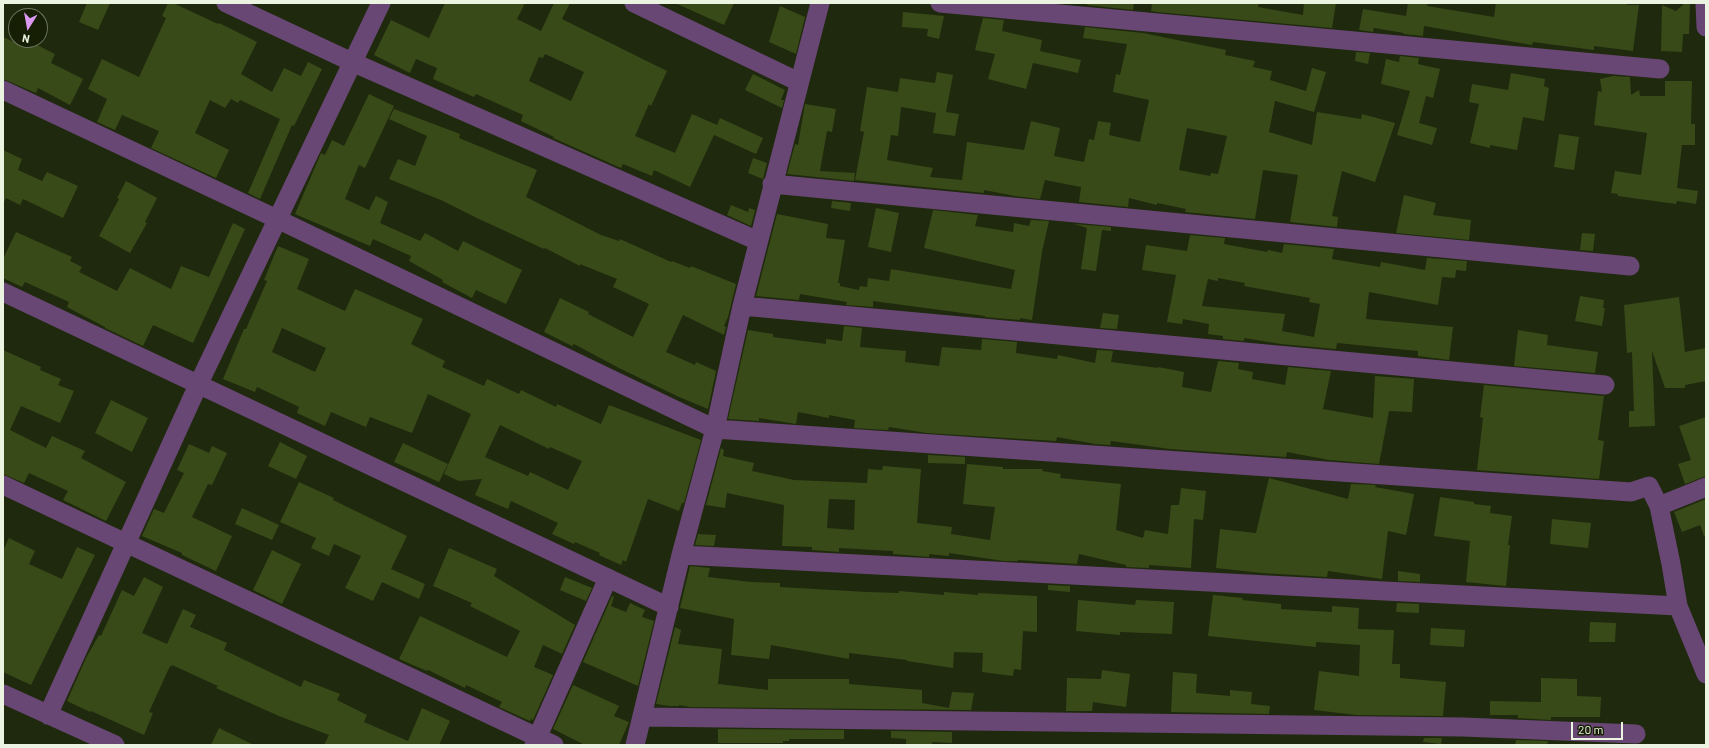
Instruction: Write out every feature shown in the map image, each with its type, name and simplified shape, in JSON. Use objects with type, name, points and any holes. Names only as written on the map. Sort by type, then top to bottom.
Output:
[{"type":"street","points":[[226,3],[352,62],[758,241]]},
{"type":"street","points":[[48,714],[199,383],[381,3]]},
{"type":"street","points":[[634,3],[799,82]]},
{"type":"street","points":[[635,745],[681,555],[715,429],[742,306],[772,184],[820,3]]},
{"type":"street","points":[[940,3],[1660,69]]},
{"type":"street","points":[[1705,3],[1706,27]]},
{"type":"street","points":[[3,90],[277,219],[715,429],[1631,492],[1649,486],[1659,506],[1678,606],[1706,674]]},
{"type":"street","points":[[772,184],[1630,266]]},
{"type":"street","points":[[3,292],[199,383],[669,606]]},
{"type":"street","points":[[742,306],[1605,385]]},
{"type":"street","points":[[3,485],[542,742],[608,578]]},
{"type":"street","points":[[1659,506],[1706,487]]},
{"type":"street","points":[[681,555],[1678,606]]},
{"type":"street","points":[[3,694],[116,745]]},
{"type":"street","points":[[643,717],[1463,727],[1636,734]]},
{"type":"building","points":[[87,3],[110,3],[98,30],[79,22]]},
{"type":"building","points":[[168,3],[173,3],[218,24],[219,23],[257,42],[241,74],[272,92],[284,68],[301,76],[308,62],[322,69],[294,126],[292,125],[260,199],[248,193],[280,119],[240,100],[238,103],[231,99],[225,108],[210,100],[195,133],[229,150],[216,178],[151,148],[159,131],[122,115],[115,130],[97,122],[107,99],[88,89],[102,59],[139,77],[166,18],[162,16]]},
{"type":"building","points":[[445,3],[525,3],[517,19],[541,31],[554,3],[570,3],[562,19],[667,71],[651,106],[649,104],[635,136],[675,153],[692,114],[717,125],[720,118],[763,138],[756,154],[714,135],[690,187],[654,170],[652,176],[623,164],[621,168],[553,138],[554,137],[521,121],[523,115],[476,94],[474,97],[433,79],[437,68],[416,59],[410,73],[374,55],[391,20],[429,38]],"holes":[[[545,54],[584,72],[571,101],[529,81],[539,57],[543,58]]]},
{"type":"building","points":[[675,3],[734,3],[724,25]]},
{"type":"building","points":[[1088,3],[1134,3],[1133,10],[1087,5]]},
{"type":"building","points":[[1152,3],[1259,3],[1258,7],[1303,15],[1304,3],[1336,3],[1332,28],[1157,12],[1151,11]]},
{"type":"building","points":[[1408,3],[1428,3],[1427,6],[1494,17],[1496,3],[1627,3],[1627,5],[1639,5],[1633,51],[1594,46],[1594,50],[1533,42],[1532,45],[1424,26],[1423,36],[1403,34],[1404,33],[1374,28],[1373,32],[1359,30],[1363,9],[1406,16]]},
{"type":"building","points":[[1685,3],[1690,3],[1689,34],[1683,34],[1682,52],[1661,51],[1662,5],[1676,11]]},
{"type":"building","points":[[780,6],[805,17],[796,54],[769,42]]},
{"type":"building","points":[[903,12],[944,16],[939,39],[927,36],[928,29],[902,27]]},
{"type":"building","points":[[983,18],[1004,20],[1002,31],[1042,40],[1040,51],[1081,60],[1078,73],[1033,63],[1026,89],[988,79],[995,54],[975,50]]},
{"type":"building","points":[[1085,27],[1143,33],[1226,50],[1225,55],[1255,61],[1253,67],[1272,71],[1270,80],[1306,91],[1312,68],[1326,72],[1314,112],[1275,101],[1269,132],[1312,145],[1317,112],[1361,119],[1362,114],[1395,123],[1375,182],[1342,171],[1332,216],[1338,217],[1337,227],[1290,222],[1298,175],[1263,170],[1255,219],[1185,212],[1186,209],[1157,203],[1157,205],[1129,198],[1128,207],[1079,202],[1081,187],[1045,180],[1040,199],[984,190],[984,193],[855,180],[864,132],[860,131],[867,87],[898,92],[900,78],[935,83],[937,72],[953,75],[946,112],[959,114],[955,136],[933,133],[936,113],[901,107],[898,136],[891,135],[887,160],[933,168],[930,177],[962,180],[967,142],[1024,150],[1031,121],[1060,128],[1054,156],[1084,162],[1089,139],[1094,140],[1098,121],[1111,123],[1109,135],[1140,142],[1149,100],[1113,92],[1116,74],[1120,75],[1127,44],[1083,38]],"holes":[[[1187,128],[1227,136],[1218,174],[1211,173],[1210,176],[1179,170]]]},
{"type":"building","points":[[3,37],[8,39],[8,48],[43,48],[55,54],[51,63],[83,79],[70,105],[38,88],[36,93],[3,79]]},
{"type":"building","points":[[1356,52],[1370,53],[1368,64],[1355,61]]},
{"type":"building","points":[[1400,56],[1419,58],[1418,64],[1440,69],[1433,98],[1426,96],[1419,123],[1437,128],[1432,145],[1397,135],[1410,91],[1381,84],[1386,59],[1399,62]]},
{"type":"building","points":[[1511,73],[1545,79],[1544,86],[1549,88],[1544,121],[1523,117],[1517,150],[1490,145],[1490,148],[1470,143],[1479,104],[1469,102],[1472,84],[1508,90]]},
{"type":"building","points":[[753,74],[785,90],[781,100],[784,100],[782,108],[745,90]]},
{"type":"building","points":[[1613,76],[1630,77],[1631,95],[1639,90],[1640,96],[1665,96],[1665,81],[1692,81],[1691,124],[1695,124],[1695,145],[1682,145],[1677,188],[1698,191],[1696,204],[1677,201],[1676,204],[1618,196],[1618,194],[1611,193],[1615,171],[1641,175],[1647,133],[1594,125],[1598,91],[1602,92],[1600,79]]},
{"type":"building","points":[[369,94],[394,106],[365,168],[359,165],[345,199],[369,210],[376,196],[388,202],[380,223],[420,241],[425,233],[458,251],[463,241],[522,270],[506,304],[476,290],[472,298],[442,282],[443,280],[409,261],[411,256],[373,239],[370,246],[295,214],[321,153],[325,155],[332,140],[344,146]]},
{"type":"building","points":[[805,104],[836,109],[832,132],[827,131],[820,171],[855,173],[854,181],[787,174],[795,144],[798,145]]},
{"type":"building","points":[[394,109],[460,134],[459,138],[537,170],[526,197],[601,235],[619,241],[620,239],[671,262],[672,261],[690,268],[691,266],[736,284],[728,317],[724,326],[726,327],[724,335],[683,315],[666,352],[695,365],[696,362],[716,371],[708,409],[679,397],[619,368],[574,344],[572,346],[544,332],[560,298],[589,312],[588,314],[633,337],[649,304],[613,287],[617,279],[580,264],[580,266],[545,248],[544,249],[443,201],[389,179],[398,159],[415,166],[427,136],[389,119]]},
{"type":"building","points":[[1559,134],[1579,137],[1574,170],[1554,167]]},
{"type":"building","points":[[3,150],[22,159],[18,170],[42,181],[47,172],[78,186],[63,218],[23,199],[20,205],[6,198],[3,204]]},
{"type":"building","points":[[753,158],[767,163],[763,179],[748,173]]},
{"type":"building","points":[[126,181],[157,198],[145,222],[147,223],[130,253],[99,236],[119,199],[117,198]]},
{"type":"building","points":[[1404,195],[1436,203],[1433,215],[1471,220],[1469,240],[1396,233]]},
{"type":"building","points":[[832,201],[851,203],[850,211],[831,208]]},
{"type":"building","points":[[731,205],[748,212],[749,208],[755,210],[751,226],[727,215]]},
{"type":"building","points":[[876,208],[899,213],[891,252],[868,247]]},
{"type":"building","points":[[933,210],[978,215],[975,226],[1013,232],[1014,223],[1029,226],[1031,220],[1049,221],[1042,252],[1032,320],[1020,318],[1020,320],[985,317],[873,301],[873,307],[846,305],[847,302],[800,294],[799,300],[756,296],[777,214],[828,224],[826,238],[845,240],[838,283],[840,283],[840,286],[859,290],[860,286],[867,287],[868,278],[889,281],[891,269],[1011,289],[1015,270],[924,248]]},
{"type":"building","points":[[233,223],[245,229],[193,343],[153,325],[143,346],[105,328],[67,307],[69,302],[25,282],[22,287],[3,278],[3,259],[16,232],[72,257],[70,261],[82,267],[79,272],[117,291],[130,268],[171,289],[181,266],[209,277]]},
{"type":"building","points":[[1074,224],[1111,227],[1111,231],[1102,230],[1096,271],[1081,269],[1087,228]]},
{"type":"building","points":[[1582,233],[1595,234],[1593,251],[1580,250]]},
{"type":"building","points":[[1190,235],[1225,238],[1224,244],[1267,252],[1268,250],[1282,253],[1284,244],[1334,249],[1332,259],[1380,267],[1381,262],[1425,270],[1427,258],[1467,261],[1466,271],[1456,270],[1455,278],[1442,277],[1438,305],[1369,292],[1366,319],[1453,327],[1449,360],[1418,356],[1418,351],[1337,343],[1336,349],[1281,344],[1244,338],[1244,341],[1223,339],[1223,336],[1208,334],[1209,324],[1183,319],[1182,324],[1167,322],[1176,275],[1142,270],[1146,245],[1187,251]],"holes":[[[1218,278],[1245,283],[1244,286],[1310,298],[1309,302],[1320,304],[1314,337],[1282,331],[1285,314],[1202,306],[1208,279],[1218,281]]]},
{"type":"building","points":[[278,246],[309,259],[297,289],[345,311],[355,289],[423,319],[411,344],[445,361],[442,367],[484,386],[487,379],[519,394],[521,390],[556,407],[557,404],[601,424],[609,405],[701,440],[684,503],[682,503],[679,511],[648,499],[626,562],[623,560],[621,565],[599,555],[600,553],[575,542],[574,544],[552,534],[558,523],[511,501],[508,509],[475,495],[482,479],[459,481],[444,474],[471,414],[428,394],[412,433],[370,417],[366,427],[331,412],[325,426],[297,413],[299,407],[257,387],[255,392],[223,379],[244,329],[246,329],[267,281],[264,280]],"holes":[[[282,328],[326,348],[315,372],[272,352]],[[500,425],[549,449],[550,447],[582,461],[568,490],[530,472],[528,476],[485,457]]]},
{"type":"building","points":[[1580,296],[1604,300],[1603,308],[1605,308],[1602,326],[1575,321]]},
{"type":"building","points":[[1679,297],[1685,352],[1706,348],[1706,381],[1685,385],[1685,388],[1665,388],[1652,351],[1655,426],[1629,427],[1629,411],[1634,411],[1632,352],[1627,353],[1624,305]]},
{"type":"building","points":[[1103,313],[1119,315],[1117,329],[1100,328]]},
{"type":"building","points":[[844,326],[862,328],[860,347],[906,351],[905,362],[939,366],[942,347],[981,350],[982,339],[1017,342],[1016,353],[1057,359],[1058,355],[1095,363],[1097,350],[1113,351],[1111,362],[1158,367],[1184,372],[1182,387],[1211,392],[1218,361],[1239,363],[1238,369],[1253,372],[1252,379],[1285,385],[1288,367],[1331,371],[1323,409],[1373,418],[1375,376],[1414,379],[1412,412],[1389,411],[1379,464],[1329,460],[1287,452],[1286,457],[1170,449],[1111,441],[1110,445],[1095,444],[1057,437],[1056,441],[927,433],[889,427],[888,430],[854,428],[855,420],[829,415],[829,418],[798,412],[796,424],[759,418],[759,421],[728,419],[748,330],[773,334],[773,337],[826,344],[826,339],[842,341]]},
{"type":"building","points":[[1518,330],[1548,335],[1547,345],[1598,352],[1595,373],[1514,366]]},
{"type":"building","points":[[3,350],[41,367],[40,370],[61,379],[58,385],[74,391],[60,423],[21,406],[10,430],[46,448],[52,436],[85,451],[81,458],[126,482],[106,521],[63,500],[68,491],[29,473],[24,483],[3,474]]},
{"type":"building","points":[[1484,385],[1604,396],[1598,440],[1604,441],[1599,479],[1477,470],[1483,418],[1480,417]]},
{"type":"building","points":[[111,400],[148,418],[132,452],[95,433]]},
{"type":"building","points":[[1706,417],[1706,476],[1685,484],[1678,464],[1691,460],[1679,426]]},
{"type":"building","points":[[280,442],[307,456],[296,479],[268,466]]},
{"type":"building","points":[[403,443],[448,464],[439,482],[394,462]]},
{"type":"building","points":[[189,444],[209,453],[212,446],[227,453],[212,485],[208,484],[192,517],[232,536],[216,571],[182,555],[182,553],[142,536],[154,509],[164,513],[184,473],[177,470]]},
{"type":"building","points":[[721,448],[724,450],[723,456],[754,463],[752,471],[794,480],[867,483],[868,469],[882,470],[883,466],[921,469],[917,523],[952,527],[951,534],[990,540],[995,507],[963,504],[967,464],[1003,467],[1003,469],[1043,469],[1042,471],[1061,474],[1060,478],[1121,484],[1116,530],[1143,538],[1145,530],[1168,534],[1171,505],[1179,505],[1181,488],[1206,491],[1203,520],[1194,519],[1191,568],[1149,565],[1149,568],[1126,567],[1126,565],[1079,554],[1077,564],[1018,560],[1004,561],[949,553],[949,556],[929,554],[929,557],[893,554],[893,551],[839,548],[839,552],[812,550],[812,547],[782,546],[784,505],[727,493],[725,508],[706,505]],"holes":[[[829,499],[855,500],[854,530],[827,528]]]},
{"type":"building","points":[[928,455],[965,457],[965,464],[928,463]]},
{"type":"building","points":[[1269,478],[1348,499],[1351,484],[1376,485],[1375,487],[1414,494],[1406,535],[1388,531],[1382,579],[1328,571],[1327,577],[1262,573],[1216,568],[1220,529],[1256,533]]},
{"type":"building","points":[[299,482],[334,498],[333,500],[407,536],[391,569],[425,584],[419,599],[382,582],[373,601],[345,588],[361,556],[334,544],[329,556],[311,548],[316,538],[280,522]]},
{"type":"building","points":[[1440,497],[1491,506],[1490,513],[1512,516],[1508,545],[1510,545],[1506,586],[1466,582],[1470,541],[1434,536]]},
{"type":"building","points":[[1706,499],[1706,536],[1704,536],[1700,525],[1682,532],[1674,512]]},
{"type":"building","points":[[242,508],[279,525],[272,540],[235,524]]},
{"type":"building","points":[[1552,519],[1591,523],[1588,548],[1550,544]]},
{"type":"building","points":[[698,534],[716,535],[714,546],[695,545]]},
{"type":"building","points":[[9,538],[35,551],[29,564],[62,579],[77,547],[95,555],[31,685],[3,672],[3,551]]},
{"type":"building","points":[[449,548],[497,569],[494,576],[575,625],[562,654],[543,645],[534,667],[553,675],[533,720],[531,719],[530,721],[499,707],[502,702],[466,685],[465,688],[428,670],[427,671],[399,659],[420,616],[507,657],[520,631],[470,606],[472,603],[433,586]]},
{"type":"building","points":[[272,550],[301,564],[282,604],[253,590]]},
{"type":"building","points":[[690,566],[710,568],[708,577],[751,582],[780,583],[780,587],[867,592],[899,593],[899,591],[944,595],[944,592],[978,595],[978,593],[1037,596],[1037,632],[1023,631],[1021,670],[1014,669],[1013,676],[982,672],[983,653],[954,652],[953,668],[907,660],[849,653],[849,659],[771,645],[769,659],[731,655],[734,619],[680,608]]},
{"type":"building","points":[[1398,571],[1420,574],[1420,582],[1398,581]]},
{"type":"building","points":[[144,577],[163,587],[142,633],[167,644],[183,609],[196,615],[190,627],[227,643],[224,650],[301,687],[304,680],[340,694],[337,700],[367,715],[364,722],[408,741],[422,708],[450,721],[439,745],[324,745],[329,735],[279,716],[216,688],[218,686],[172,665],[171,667],[170,666],[149,712],[153,713],[144,735],[67,701],[86,658],[99,635],[101,636],[122,590],[134,596]]},
{"type":"building","points":[[565,577],[592,588],[586,601],[560,590]]},
{"type":"building","points":[[1048,585],[1070,586],[1070,592],[1048,590]]},
{"type":"building","points":[[1213,595],[1281,604],[1281,609],[1332,612],[1332,606],[1359,608],[1358,629],[1394,630],[1392,664],[1400,664],[1400,678],[1446,682],[1443,716],[1356,715],[1314,710],[1319,671],[1359,676],[1360,645],[1316,642],[1316,647],[1208,636]]},
{"type":"building","points":[[612,596],[614,597],[611,606],[626,612],[630,603],[645,610],[642,617],[654,621],[638,686],[583,662]]},
{"type":"building","points":[[1078,600],[1135,605],[1136,600],[1174,602],[1172,634],[1120,632],[1120,635],[1076,631]]},
{"type":"building","points":[[1397,603],[1419,604],[1419,613],[1396,612]]},
{"type":"building","points":[[1590,622],[1616,623],[1615,642],[1589,642]]},
{"type":"building","points":[[675,627],[681,630],[678,644],[722,649],[718,684],[768,690],[768,679],[849,679],[849,684],[922,690],[922,703],[949,708],[952,692],[974,693],[971,710],[690,707],[656,704]]},
{"type":"building","points":[[1431,628],[1465,630],[1464,647],[1430,645]]},
{"type":"building","points":[[1102,670],[1130,674],[1126,707],[1093,702],[1092,711],[1066,711],[1067,678],[1101,679]]},
{"type":"building","points":[[1173,672],[1197,674],[1196,693],[1230,696],[1230,690],[1252,692],[1251,704],[1270,706],[1269,714],[1171,712]]},
{"type":"building","points":[[1541,678],[1577,679],[1577,696],[1601,697],[1600,717],[1551,717],[1551,720],[1518,718],[1518,715],[1490,715],[1490,701],[1541,702]]},
{"type":"building","points":[[573,685],[619,706],[614,716],[629,722],[619,745],[585,745],[553,729]]},
{"type":"building","points":[[219,728],[254,745],[211,745]]},
{"type":"building","points":[[718,729],[844,730],[844,739],[789,739],[789,741],[783,741],[783,743],[718,743]]},
{"type":"building","points":[[891,731],[952,732],[952,743],[932,742],[932,745],[906,744],[906,739],[891,738]]},
{"type":"building","points":[[1424,738],[1442,738],[1441,744],[1423,742]]},
{"type":"building","points":[[1516,740],[1548,741],[1547,745],[1515,745]]}]
